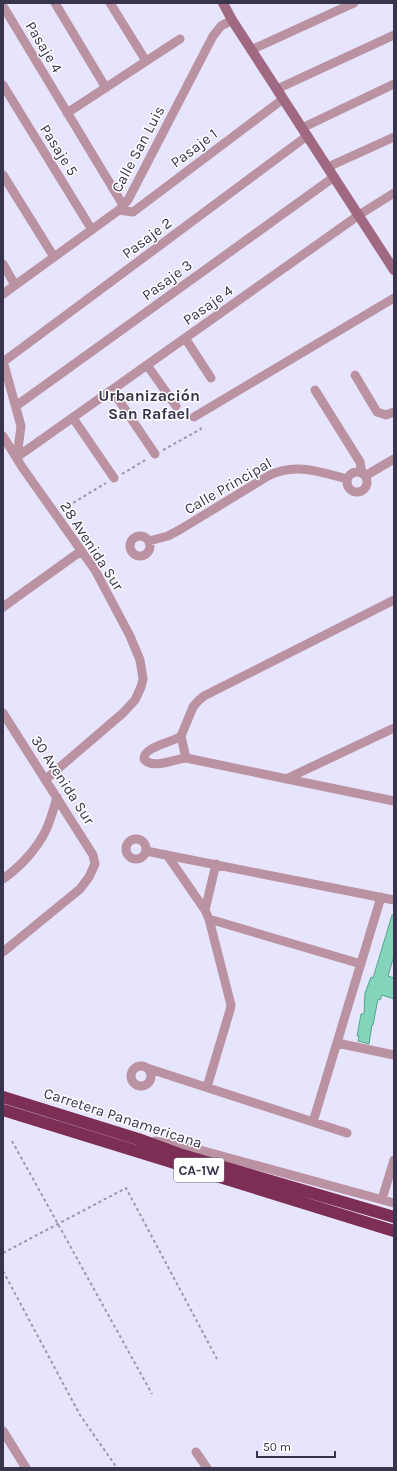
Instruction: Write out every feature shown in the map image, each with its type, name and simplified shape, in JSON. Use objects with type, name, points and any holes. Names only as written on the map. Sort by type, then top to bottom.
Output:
[{"type":"highway","name":"Carretera Panamericana","points":[[3,1098],[138,1138],[179,1154],[394,1217]]},
{"type":"highway","name":"Carretera Panamericana","points":[[3,1110],[394,1231]]},
{"type":"street","points":[[55,3],[106,88]]},
{"type":"street","points":[[110,3],[146,61]]},
{"type":"street","points":[[251,50],[354,3]]},
{"type":"street","points":[[226,4],[232,20],[394,270]]},
{"type":"street","name":"Pasaje 4","points":[[3,6],[67,113],[121,208]]},
{"type":"street","name":"Calle San Luis","points":[[3,294],[92,230],[121,208],[128,200],[213,36],[221,26],[232,20]]},
{"type":"street","points":[[277,89],[394,34]]},
{"type":"street","points":[[67,113],[180,39]]},
{"type":"street","points":[[305,132],[394,84]]},
{"type":"street","name":"Pasaje 5","points":[[3,85],[92,230]]},
{"type":"street","name":"Pasaje 1","points":[[121,208],[133,212],[283,99]]},
{"type":"street","name":"Pasaje 2","points":[[3,362],[305,132]]},
{"type":"street","points":[[328,167],[394,137]]},
{"type":"street","points":[[3,175],[54,257]]},
{"type":"street","name":"Pasaje 3","points":[[16,406],[334,177]]},
{"type":"street","name":"Pasaje 4","points":[[17,456],[359,215],[394,193]]},
{"type":"street","points":[[3,264],[15,285]]},
{"type":"street","points":[[194,417],[394,298]]},
{"type":"street","points":[[185,338],[211,378]]},
{"type":"street","points":[[3,362],[21,426],[17,456]]},
{"type":"street","points":[[147,365],[176,406]]},
{"type":"street","points":[[355,375],[377,412],[386,415],[394,412]]},
{"type":"street","points":[[112,390],[154,454]]},
{"type":"street","points":[[315,390],[360,462],[363,474],[367,484],[361,491],[351,490],[347,484],[347,479],[352,473],[363,474],[394,459]]},
{"type":"street","points":[[73,418],[114,478]]},
{"type":"street","name":"28 Avenida Sur","points":[[3,436],[17,456],[22,467],[95,570],[130,636],[140,660],[142,679],[141,687],[135,700],[123,713],[46,779]]},
{"type":"street","name":"Calle Principal","points":[[149,541],[177,531],[268,476],[278,472],[295,468],[306,469],[347,479]]},
{"type":"street","points":[[3,607],[81,551]]},
{"type":"street","points":[[186,758],[181,736],[193,707],[204,696],[394,600]]},
{"type":"street","name":"30 Avenida Sur","points":[[3,713],[93,854],[95,864],[89,877],[80,889],[3,952]]},
{"type":"street","points":[[286,779],[394,728]]},
{"type":"street","points":[[181,736],[172,741],[149,749],[145,753],[144,759],[152,764],[158,764],[177,758],[186,758],[394,801]]},
{"type":"street","points":[[3,879],[22,863],[43,835],[57,797]]},
{"type":"street","points":[[146,850],[394,900]]},
{"type":"street","points":[[167,855],[209,918],[231,1005],[206,1087]]},
{"type":"street","points":[[205,910],[216,864]]},
{"type":"street","points":[[313,1122],[381,897]]},
{"type":"street","points":[[209,918],[361,964]]},
{"type":"street","points":[[337,1043],[394,1055]]},
{"type":"street","points":[[147,1068],[347,1132]]},
{"type":"street","points":[[138,1138],[189,1147],[394,1203]]},
{"type":"street","points":[[382,1199],[394,1160]]},
{"type":"street","points":[[3,1431],[26,1468]]},
{"type":"street","points":[[196,1452],[207,1468]]},
{"type":"path","points":[[55,514],[154,454],[201,429],[194,417]]},
{"type":"path","points":[[12,1141],[152,1394]]},
{"type":"path","points":[[3,1253],[126,1188],[216,1359]]},
{"type":"path","points":[[3,1271],[80,1415],[117,1468]]},
{"type":"building","points":[[392,915],[394,915],[394,956],[388,976],[394,978],[394,999],[382,995],[380,1000],[378,999],[369,1044],[358,1041],[359,1036],[357,1036],[361,1014],[364,1014],[365,993],[371,977],[373,978]]},
{"type":"district","name":"Urbanización San Rafael","points":[[149,404]]}]
